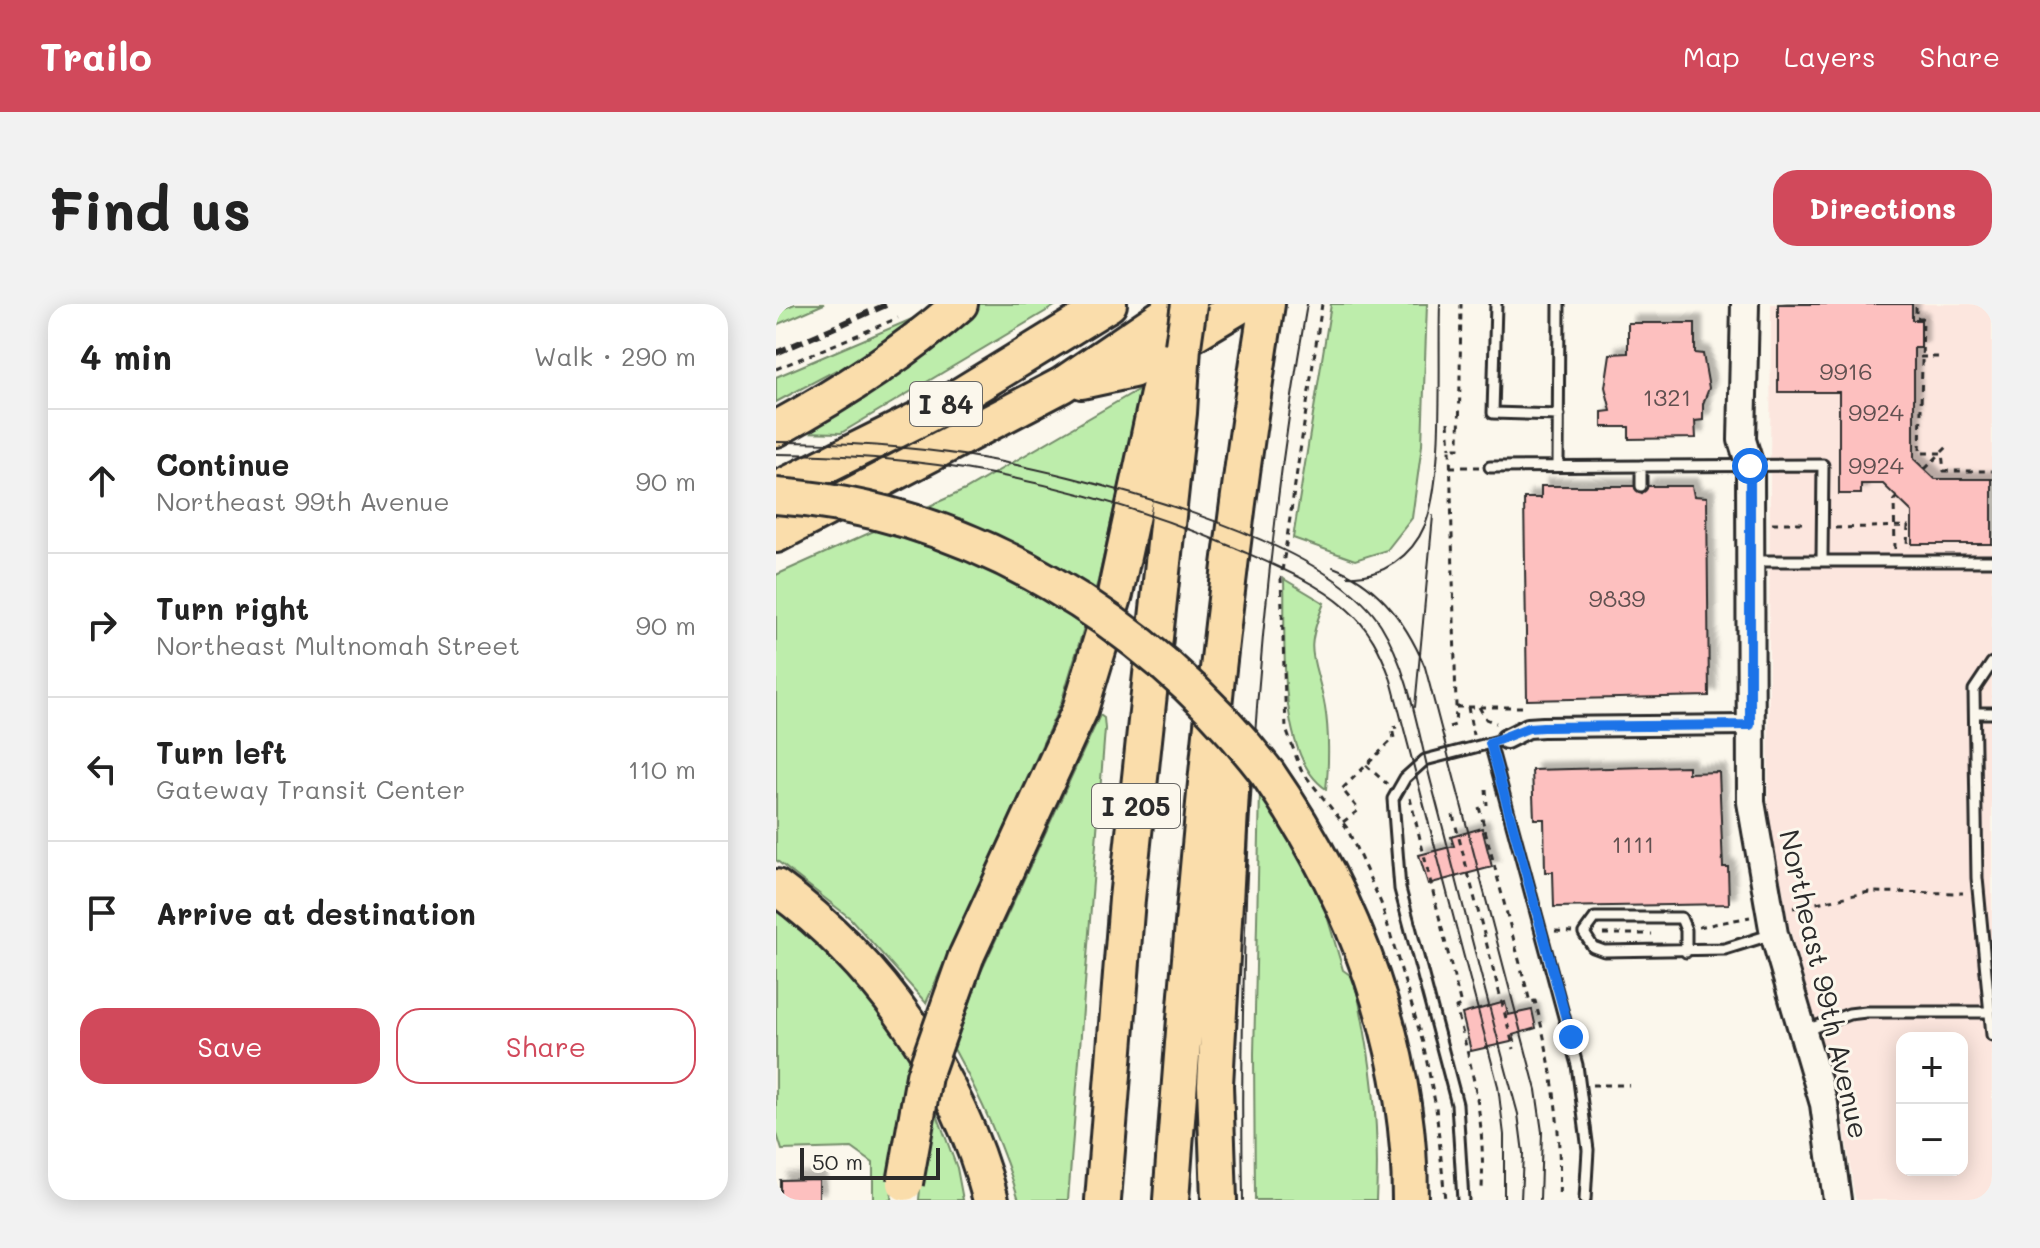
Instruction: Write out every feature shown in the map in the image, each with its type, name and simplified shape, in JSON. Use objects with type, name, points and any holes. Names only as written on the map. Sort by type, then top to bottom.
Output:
[{"type":"highway","points":[[776,429],[834,396],[921,338],[960,304]]},
{"type":"highway","name":"I 84","points":[[776,490],[935,411],[1109,304]]},
{"type":"highway","name":"I 84","points":[[776,535],[1062,385],[1181,304]]},
{"type":"highway","name":"I 205","points":[[1103,1200],[1128,884],[1189,304]]},
{"type":"highway","points":[[1062,385],[1133,370],[1243,304]]},
{"type":"highway","name":"I 205","points":[[1171,1200],[1190,963],[1220,668],[1267,304]]},
{"type":"highway","points":[[905,1192],[924,1076],[966,957],[1080,710],[1115,594],[1160,384],[1183,346]]},
{"type":"highway","points":[[776,496],[830,502],[910,522],[1004,559],[1065,590],[1141,644],[1181,679],[1237,736],[1268,774],[1325,865],[1358,938],[1385,1023],[1405,1106],[1410,1200]]},
{"type":"highway","points":[[1219,1200],[1215,1085],[1233,756],[1220,668]]},
{"type":"highway","points":[[776,887],[827,928],[891,998],[926,1049],[966,1129],[991,1200]]},
{"type":"highway","points":[[1385,1023],[1394,1136],[1392,1200]]},
{"type":"street","name":"Northeast 99th Avenue","points":[[1745,304],[1742,440],[1750,466],[1751,802],[1774,934],[1824,1104],[1837,1200]]},
{"type":"street","points":[[1498,741],[1528,728],[1543,727],[1750,725]]},
{"type":"lane","points":[[1496,304],[1493,413],[1559,415]]},
{"type":"lane","points":[[1558,466],[1559,304]]},
{"type":"lane","points":[[1490,467],[1823,465],[1822,560]]},
{"type":"lane","points":[[1641,466],[1641,486]]},
{"type":"lane","points":[[1751,561],[1992,561]]},
{"type":"lane","points":[[1992,663],[1974,690],[1977,878],[1992,1035]]},
{"type":"lane","points":[[1975,713],[1992,713]]},
{"type":"lane","points":[[1463,1200],[1457,1104],[1400,889],[1393,807],[1405,778],[1425,760],[1498,741],[1577,1065],[1588,1150],[1585,1200]]},
{"type":"lane","points":[[1686,952],[1686,930],[1681,918],[1595,918],[1584,933],[1593,947],[1604,951],[1645,952],[1686,952],[1725,949],[1774,934]]},
{"type":"lane","points":[[1803,1031],[1849,1014],[1866,1012],[1990,1012]]},
{"type":"path","points":[[1322,304],[1281,578],[1283,692],[1290,747],[1301,770],[1343,822],[1381,903],[1420,1030],[1436,1107],[1445,1200]]},
{"type":"path","points":[[1450,448],[1459,448],[1461,304]]},
{"type":"path","points":[[1916,307],[1916,318],[1923,318],[1920,453],[1942,453]]},
{"type":"path","points":[[776,369],[908,314]]},
{"type":"path","points":[[1920,357],[1939,357]]},
{"type":"path","points":[[1448,422],[1456,707],[1455,725],[1449,727]]},
{"type":"path","points":[[1925,469],[1949,445]]},
{"type":"path","points":[[1942,453],[1944,471],[1992,471]]},
{"type":"path","points":[[1450,467],[1490,467]]},
{"type":"path","points":[[1895,561],[1894,500],[1897,497]]},
{"type":"path","points":[[1894,527],[1908,526],[1907,545],[1921,546]]},
{"type":"path","points":[[1456,707],[1524,707]]},
{"type":"path","points":[[1343,822],[1359,810],[1342,789],[1394,738],[1392,728],[1397,727]]},
{"type":"path","points":[[1366,765],[1388,784]]},
{"type":"path","points":[[1410,798],[1461,1006],[1456,1008],[1480,1097],[1484,1138],[1482,1189]]},
{"type":"path","points":[[1479,807],[1530,1002],[1535,1001],[1549,1053],[1562,1153],[1559,1200]]},
{"type":"path","points":[[1453,815],[1514,1049]]},
{"type":"path","points":[[1592,1085],[1629,1085]]},
{"type":"shaded area","points":[[1771,304],[1992,304],[1992,1200],[1856,1200],[1842,1112],[1789,926],[1768,811]]},
{"type":"green space","points":[[795,304],[824,304],[776,325],[776,311]]},
{"type":"green space","points":[[947,304],[1058,304],[841,433],[801,432],[856,400],[836,370],[776,402],[776,377]]},
{"type":"green space","points":[[1331,304],[1427,304],[1422,445],[1412,518],[1387,550],[1355,560],[1293,538]]},
{"type":"green space","points":[[1141,388],[1098,581],[1061,703],[926,1003],[850,918],[776,860],[776,575],[965,490]]},
{"type":"green space","points":[[1284,579],[1324,603],[1312,646],[1326,716],[1326,789],[1310,773],[1298,750],[1291,722],[1285,661]]},
{"type":"green space","points":[[1100,715],[1104,718],[1105,729],[1068,1200],[1019,1200],[991,1123],[954,1049],[979,976]]},
{"type":"green space","points":[[1260,791],[1267,791],[1319,889],[1343,970],[1354,978],[1373,1088],[1377,1143],[1376,1200],[1255,1200],[1254,1054]]},
{"type":"green space","points":[[776,903],[814,935],[917,1055],[895,1156],[891,1200],[873,1200],[873,1163],[852,1148],[782,1150],[776,1131]]},
{"type":"green space","points":[[935,1109],[957,1168],[963,1200],[919,1200],[924,1145]]},
{"type":"building","points":[[1778,304],[1912,304],[1912,320],[1921,320],[1921,348],[1914,348],[1914,459],[1935,479],[1992,479],[1992,544],[1912,544],[1912,512],[1883,484],[1861,484],[1861,494],[1839,494],[1839,392],[1778,392]]},
{"type":"building","points":[[1628,323],[1695,323],[1695,353],[1703,354],[1709,388],[1703,404],[1703,420],[1695,421],[1696,438],[1629,439],[1629,427],[1602,427],[1602,412],[1611,411],[1605,387],[1610,354],[1628,353]]},
{"type":"building","points":[[1541,486],[1634,486],[1642,493],[1648,486],[1692,486],[1694,496],[1707,497],[1709,696],[1527,700],[1524,498],[1541,498]]},
{"type":"building","points":[[1688,766],[1688,773],[1719,772],[1723,867],[1728,867],[1729,904],[1554,907],[1553,872],[1545,872],[1544,819],[1534,819],[1532,770]]},
{"type":"building","points":[[1482,828],[1492,867],[1428,884],[1419,855],[1454,846],[1451,837]]},
{"type":"building","points":[[1505,1002],[1508,1015],[1532,1010],[1536,1028],[1513,1035],[1515,1041],[1471,1051],[1462,1014]]},
{"type":"building","points":[[819,1179],[819,1199],[780,1200],[780,1180]]},
{"type":"tram line","points":[[1243,1200],[1244,975],[1254,750],[1274,527],[1307,304]]},
{"type":"tram line","points":[[1348,576],[1373,573],[1394,563],[1412,546],[1425,525],[1436,478],[1438,449],[1440,304]]},
{"type":"tram line","points":[[776,442],[849,444],[969,456],[1130,493],[1253,536],[1307,563],[1351,593],[1381,625],[1391,643],[1412,704],[1518,1114],[1523,1153],[1521,1200]]},
{"type":"tram line","points":[[776,454],[835,455],[953,467],[1068,491],[1180,526],[1235,548],[1294,574],[1335,599],[1355,616],[1374,641],[1391,680],[1498,1086],[1504,1135],[1504,1200]]},
{"type":"tram line","points":[[1415,707],[1433,516]]},
{"type":"tram line","points":[[1333,567],[1364,584],[1390,607],[1410,636],[1425,667],[1536,1090],[1542,1132],[1540,1200]]},
{"type":"railway","points":[[776,353],[888,304]]},
{"type":"route","points":[[1571,1037],[1490,743],[1528,728],[1750,725],[1750,466]]}]
